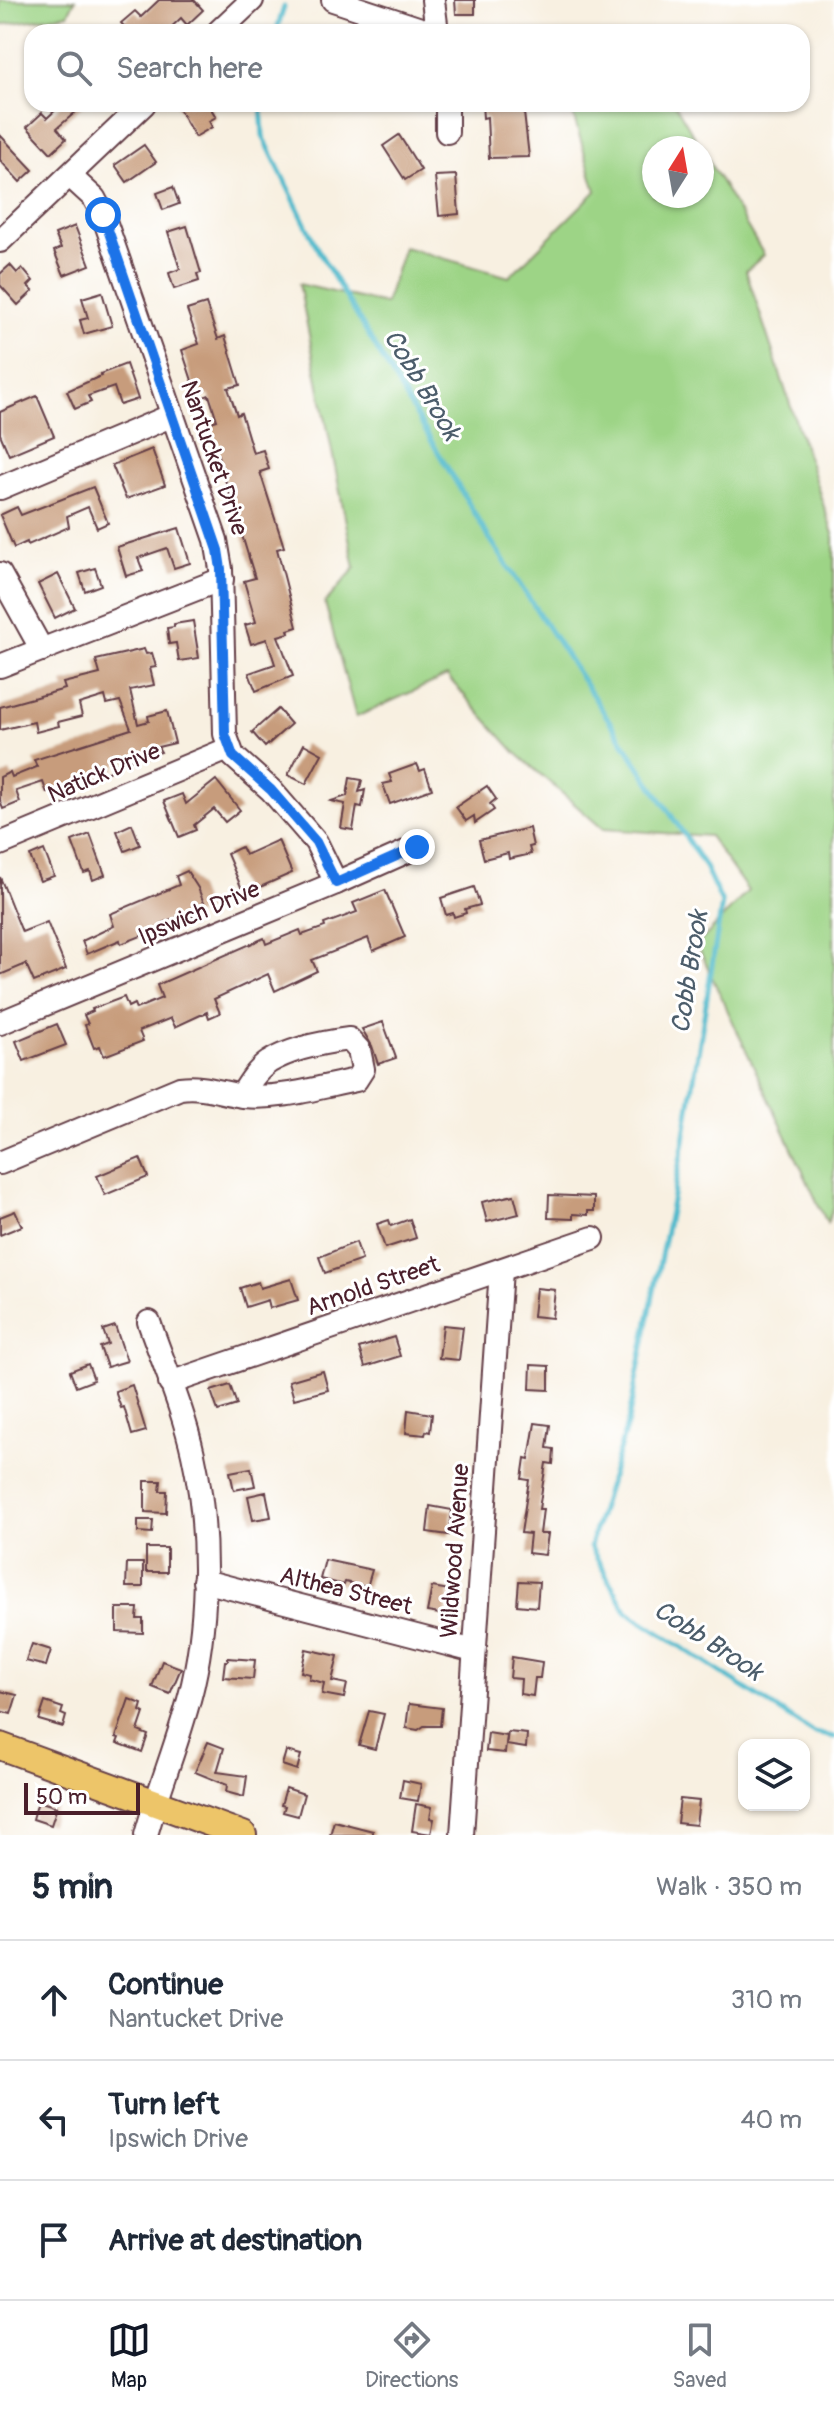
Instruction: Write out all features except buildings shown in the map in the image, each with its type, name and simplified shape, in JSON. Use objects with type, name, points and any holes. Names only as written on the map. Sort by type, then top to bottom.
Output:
[{"type":"main road","points":[[0,1746],[243,1835]]},
{"type":"street","points":[[226,24],[252,0]]},
{"type":"street","points":[[333,0],[406,24]]},
{"type":"street","points":[[433,0],[436,24]]},
{"type":"street","points":[[0,241],[136,112]]},
{"type":"street","points":[[447,112],[447,132]]},
{"type":"street","name":"Nantucket Drive","points":[[70,176],[94,198],[103,215],[216,540],[222,579],[225,734],[228,749]]},
{"type":"street","points":[[0,488],[173,415]]},
{"type":"street","points":[[0,574],[42,650]]},
{"type":"street","points":[[0,666],[222,579]]},
{"type":"street","points":[[228,749],[238,762],[271,790],[311,836],[324,855],[336,883]]},
{"type":"street","name":"Natick Drive","points":[[0,844],[228,749]]},
{"type":"street","name":"Ipswich Drive","points":[[0,1023],[417,847]]},
{"type":"street","points":[[0,1163],[180,1088],[206,1087],[241,1096],[272,1096],[356,1080],[363,1069],[359,1050],[349,1039],[326,1042],[271,1061],[256,1073],[241,1096]]},
{"type":"street","name":"Arnold Street","points":[[170,1383],[593,1238]]},
{"type":"street","name":"Wildwood Avenue","points":[[462,1835],[501,1270]]},
{"type":"street","points":[[146,1835],[193,1684],[202,1625],[204,1581],[197,1474],[191,1443],[149,1322]]},
{"type":"street","name":"Althea Street","points":[[204,1581],[474,1651]]},
{"type":"green space","points":[[0,0],[75,0],[68,14],[0,25]]},
{"type":"green space","points":[[572,112],[680,112],[694,136],[642,136],[642,208],[714,208],[714,170],[764,255],[746,271],[834,537],[834,1207],[827,1223],[697,945],[748,891],[709,836],[603,829],[516,753],[447,676],[356,717],[325,603],[355,568],[299,284],[385,304],[404,247],[509,277],[596,191]]},
{"type":"waterway","name":"Cobb Brook","points":[[279,24],[284,7]]},
{"type":"waterway","name":"Cobb Brook","points":[[262,112],[263,136],[319,252],[488,536],[704,865],[722,903],[684,1141],[628,1421],[590,1546],[627,1612],[814,1733],[834,1737]]},
{"type":"route","points":[[103,215],[216,540],[221,569],[225,734],[228,749],[238,762],[271,790],[311,836],[324,855],[336,883],[417,847]]}]
